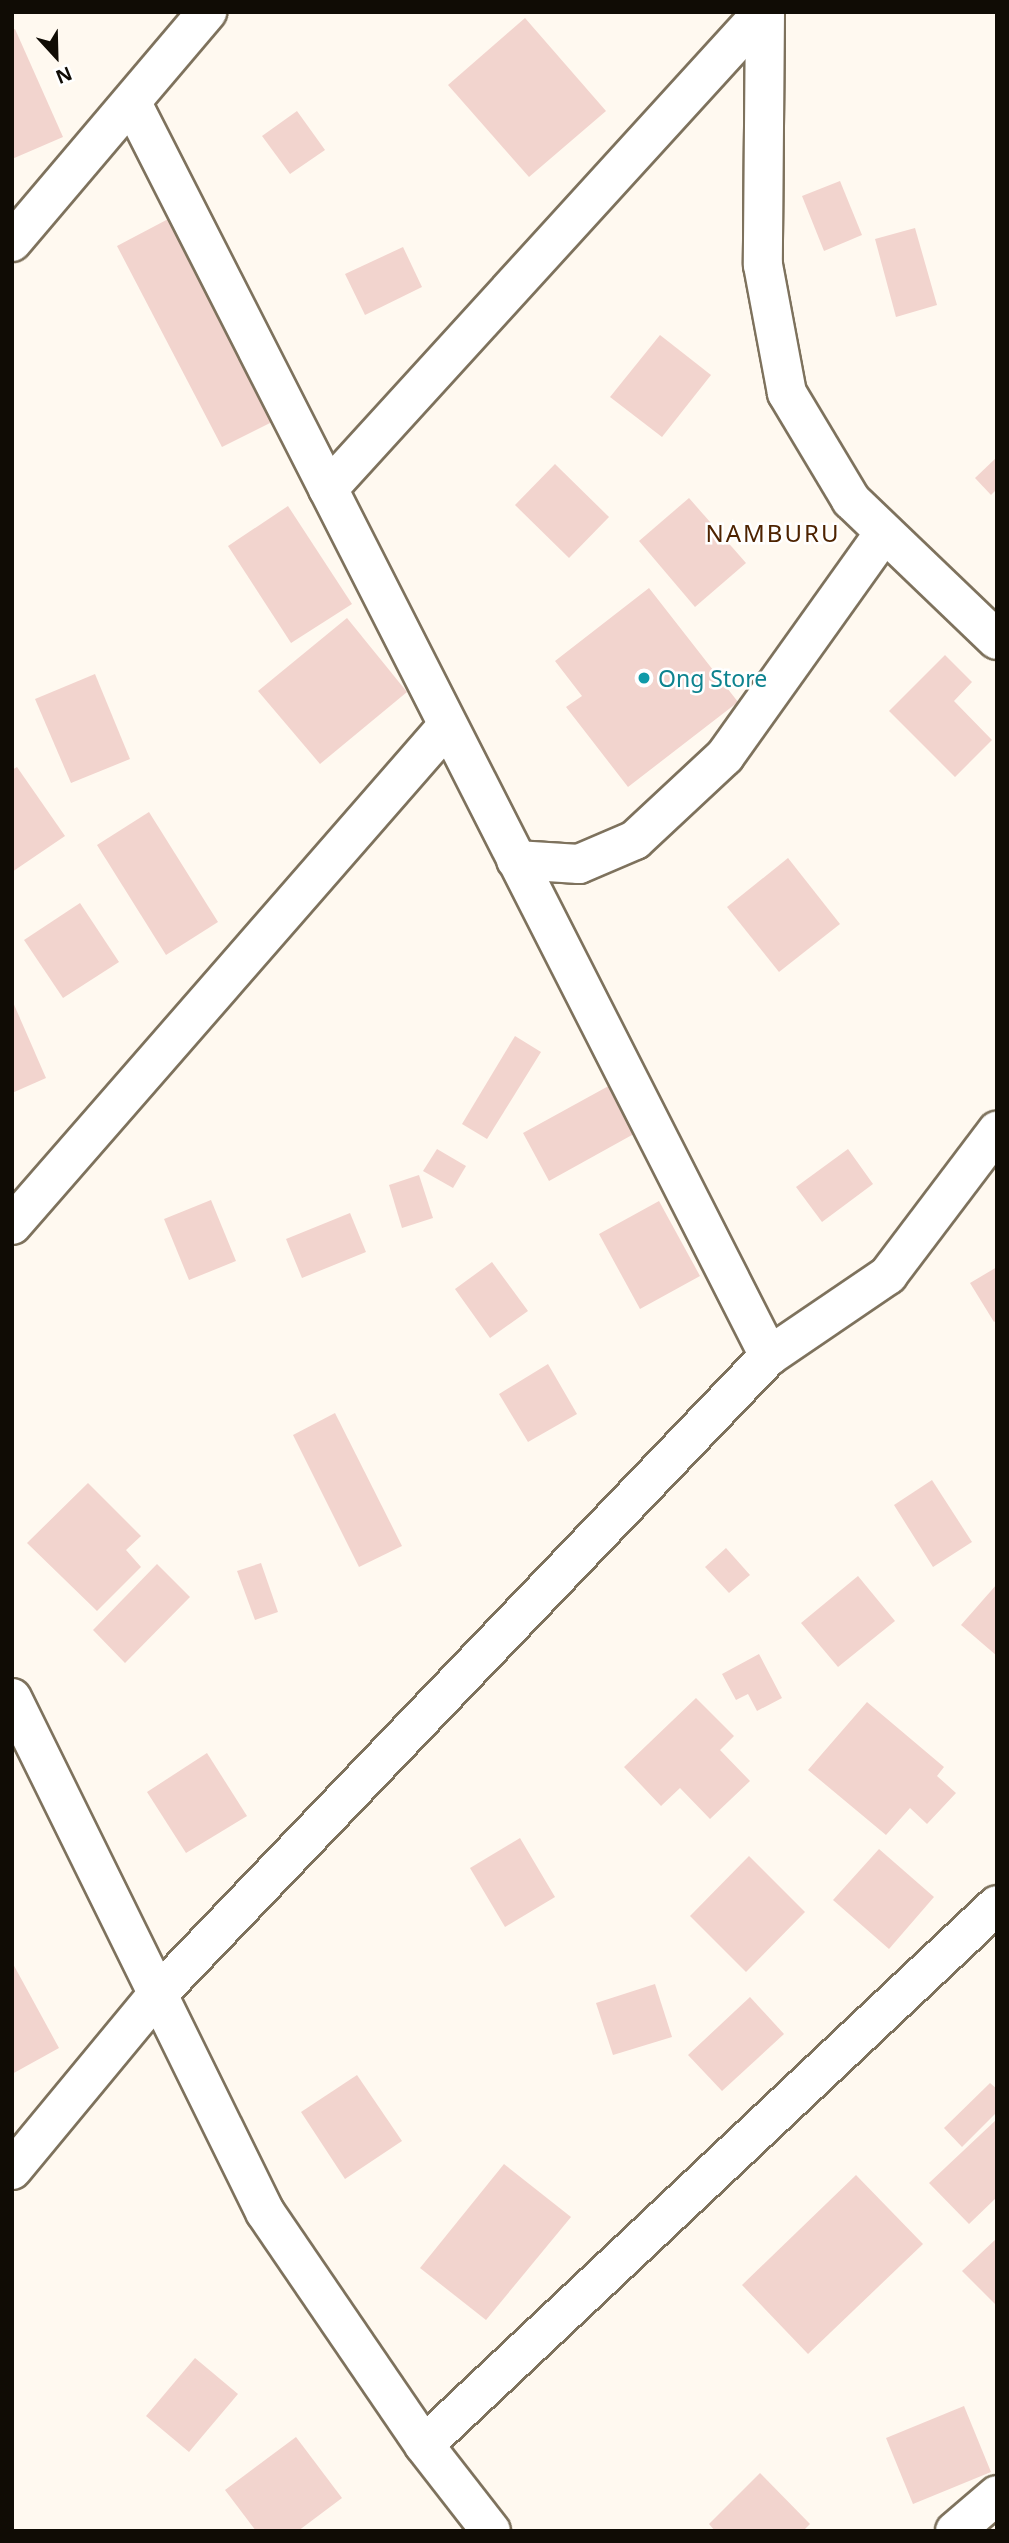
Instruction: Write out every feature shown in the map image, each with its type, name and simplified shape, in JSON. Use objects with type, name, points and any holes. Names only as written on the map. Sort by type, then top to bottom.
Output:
[{"type":"street","points":[[12,242],[207,12]]},
{"type":"street","points":[[328,489],[764,12]]},
{"type":"street","points":[[764,12],[763,265],[787,393],[851,499],[997,640]]},
{"type":"street","points":[[132,103],[769,1356]]},
{"type":"street","points":[[516,860],[579,864],[635,840],[726,757],[884,533]]},
{"type":"street","points":[[12,1225],[448,725]]},
{"type":"street","points":[[12,2170],[157,1995],[769,1356],[888,1275],[997,1130]]},
{"type":"street","points":[[12,1698],[265,2212],[424,2445],[491,2531]]},
{"type":"street","points":[[424,2445],[997,1905]]},
{"type":"street","points":[[955,2531],[997,2495]]},
{"type":"building","points":[[525,18],[606,111],[529,177],[448,85]]},
{"type":"building","points":[[15,29],[63,137],[12,159],[12,30]]},
{"type":"building","points":[[297,111],[325,150],[290,174],[262,136]]},
{"type":"building","points":[[840,181],[862,235],[824,251],[802,196]]},
{"type":"building","points":[[172,217],[278,419],[222,447],[117,246]]},
{"type":"building","points":[[915,228],[937,305],[896,317],[875,239]]},
{"type":"building","points":[[403,247],[422,287],[365,315],[345,274]]},
{"type":"building","points":[[660,335],[711,375],[662,437],[610,397]]},
{"type":"building","points":[[997,457],[997,489],[991,495],[975,478]]},
{"type":"building","points":[[555,464],[609,517],[569,558],[515,505]]},
{"type":"building","points":[[689,498],[746,563],[695,607],[639,541]]},
{"type":"building","points":[[288,506],[352,604],[291,643],[228,546]]},
{"type":"building","name":"Ong Store","points":[[649,588],[738,702],[628,787],[566,707],[582,696],[555,661]]},
{"type":"building","points":[[347,618],[407,692],[320,764],[258,691]]},
{"type":"building","points":[[945,655],[972,682],[954,701],[992,740],[955,777],[889,711]]},
{"type":"building","points":[[95,674],[130,759],[71,783],[35,699]]},
{"type":"building","points":[[17,767],[65,836],[12,872],[12,770]]},
{"type":"building","points":[[149,812],[218,922],[166,955],[97,845]]},
{"type":"building","points":[[788,858],[840,924],[779,972],[727,907]]},
{"type":"building","points":[[80,903],[119,962],[63,998],[24,940]]},
{"type":"building","points":[[12,1000],[46,1078],[12,1093]]},
{"type":"building","points":[[515,1036],[541,1052],[487,1139],[462,1124]]},
{"type":"building","points":[[614,1083],[641,1130],[549,1181],[523,1133]]},
{"type":"building","points":[[437,1149],[466,1166],[453,1188],[423,1171]]},
{"type":"building","points":[[848,1149],[873,1184],[822,1222],[796,1187]]},
{"type":"building","points":[[419,1175],[433,1218],[402,1228],[389,1185]]},
{"type":"building","points":[[211,1200],[236,1261],[189,1280],[164,1219]]},
{"type":"building","points":[[659,1201],[700,1276],[640,1309],[599,1234]]},
{"type":"building","points":[[350,1213],[366,1252],[302,1278],[286,1239]]},
{"type":"building","points":[[492,1262],[528,1311],[490,1338],[455,1289]]},
{"type":"building","points":[[997,1267],[997,1320],[994,1322],[970,1283]]},
{"type":"building","points":[[548,1364],[577,1414],[528,1442],[499,1394]]},
{"type":"building","points":[[335,1413],[402,1546],[359,1567],[293,1435]]},
{"type":"building","points":[[932,1480],[972,1542],[933,1567],[894,1505]]},
{"type":"building","points":[[88,1483],[141,1536],[126,1550],[141,1567],[97,1611],[27,1543]]},
{"type":"building","points":[[726,1548],[750,1575],[729,1593],[705,1567]]},
{"type":"building","points":[[261,1563],[278,1612],[255,1620],[237,1571]]},
{"type":"building","points":[[157,1564],[190,1597],[125,1663],[93,1630]]},
{"type":"building","points":[[858,1576],[895,1621],[838,1667],[801,1623]]},
{"type":"building","points":[[997,1584],[997,1656],[961,1625]]},
{"type":"building","points":[[759,1654],[782,1698],[757,1711],[748,1694],[736,1700],[722,1674]]},
{"type":"building","points":[[696,1698],[734,1736],[720,1750],[750,1781],[710,1819],[680,1788],[661,1806],[624,1767]]},
{"type":"building","points":[[867,1702],[944,1767],[937,1776],[956,1793],[927,1824],[910,1808],[886,1835],[808,1770]]},
{"type":"building","points":[[207,1753],[247,1816],[186,1853],[147,1792]]},
{"type":"building","points":[[520,1838],[555,1897],[505,1927],[470,1868]]},
{"type":"building","points":[[879,1849],[934,1897],[889,1949],[833,1900]]},
{"type":"building","points":[[749,1856],[805,1912],[746,1972],[690,1916]]},
{"type":"building","points":[[12,1962],[59,2048],[12,2074]]},
{"type":"building","points":[[655,1984],[672,2037],[613,2055],[596,2003]]},
{"type":"building","points":[[750,1997],[784,2034],[722,2091],[688,2055]]},
{"type":"building","points":[[357,2075],[402,2141],[345,2179],[301,2112]]},
{"type":"building","points":[[990,2083],[997,2089],[997,2112],[962,2147],[944,2128]]},
{"type":"building","points":[[997,2119],[997,2197],[969,2224],[929,2183]]},
{"type":"building","points":[[504,2164],[571,2217],[486,2320],[420,2268]]},
{"type":"building","points":[[856,2175],[923,2244],[808,2354],[742,2285]]},
{"type":"building","points":[[997,2238],[997,2306],[962,2271]]},
{"type":"building","points":[[195,2358],[238,2394],[189,2452],[146,2416]]},
{"type":"building","points":[[964,2406],[991,2472],[913,2504],[886,2438]]},
{"type":"building","points":[[296,2437],[342,2498],[298,2531],[256,2531],[225,2490]]},
{"type":"building","points":[[760,2473],[810,2524],[803,2531],[715,2531],[709,2524]]},
{"type":"place","name":"Ong Store","points":[[644,678]]},
{"type":"district","name":"NAMBURU","points":[[773,533]]}]
